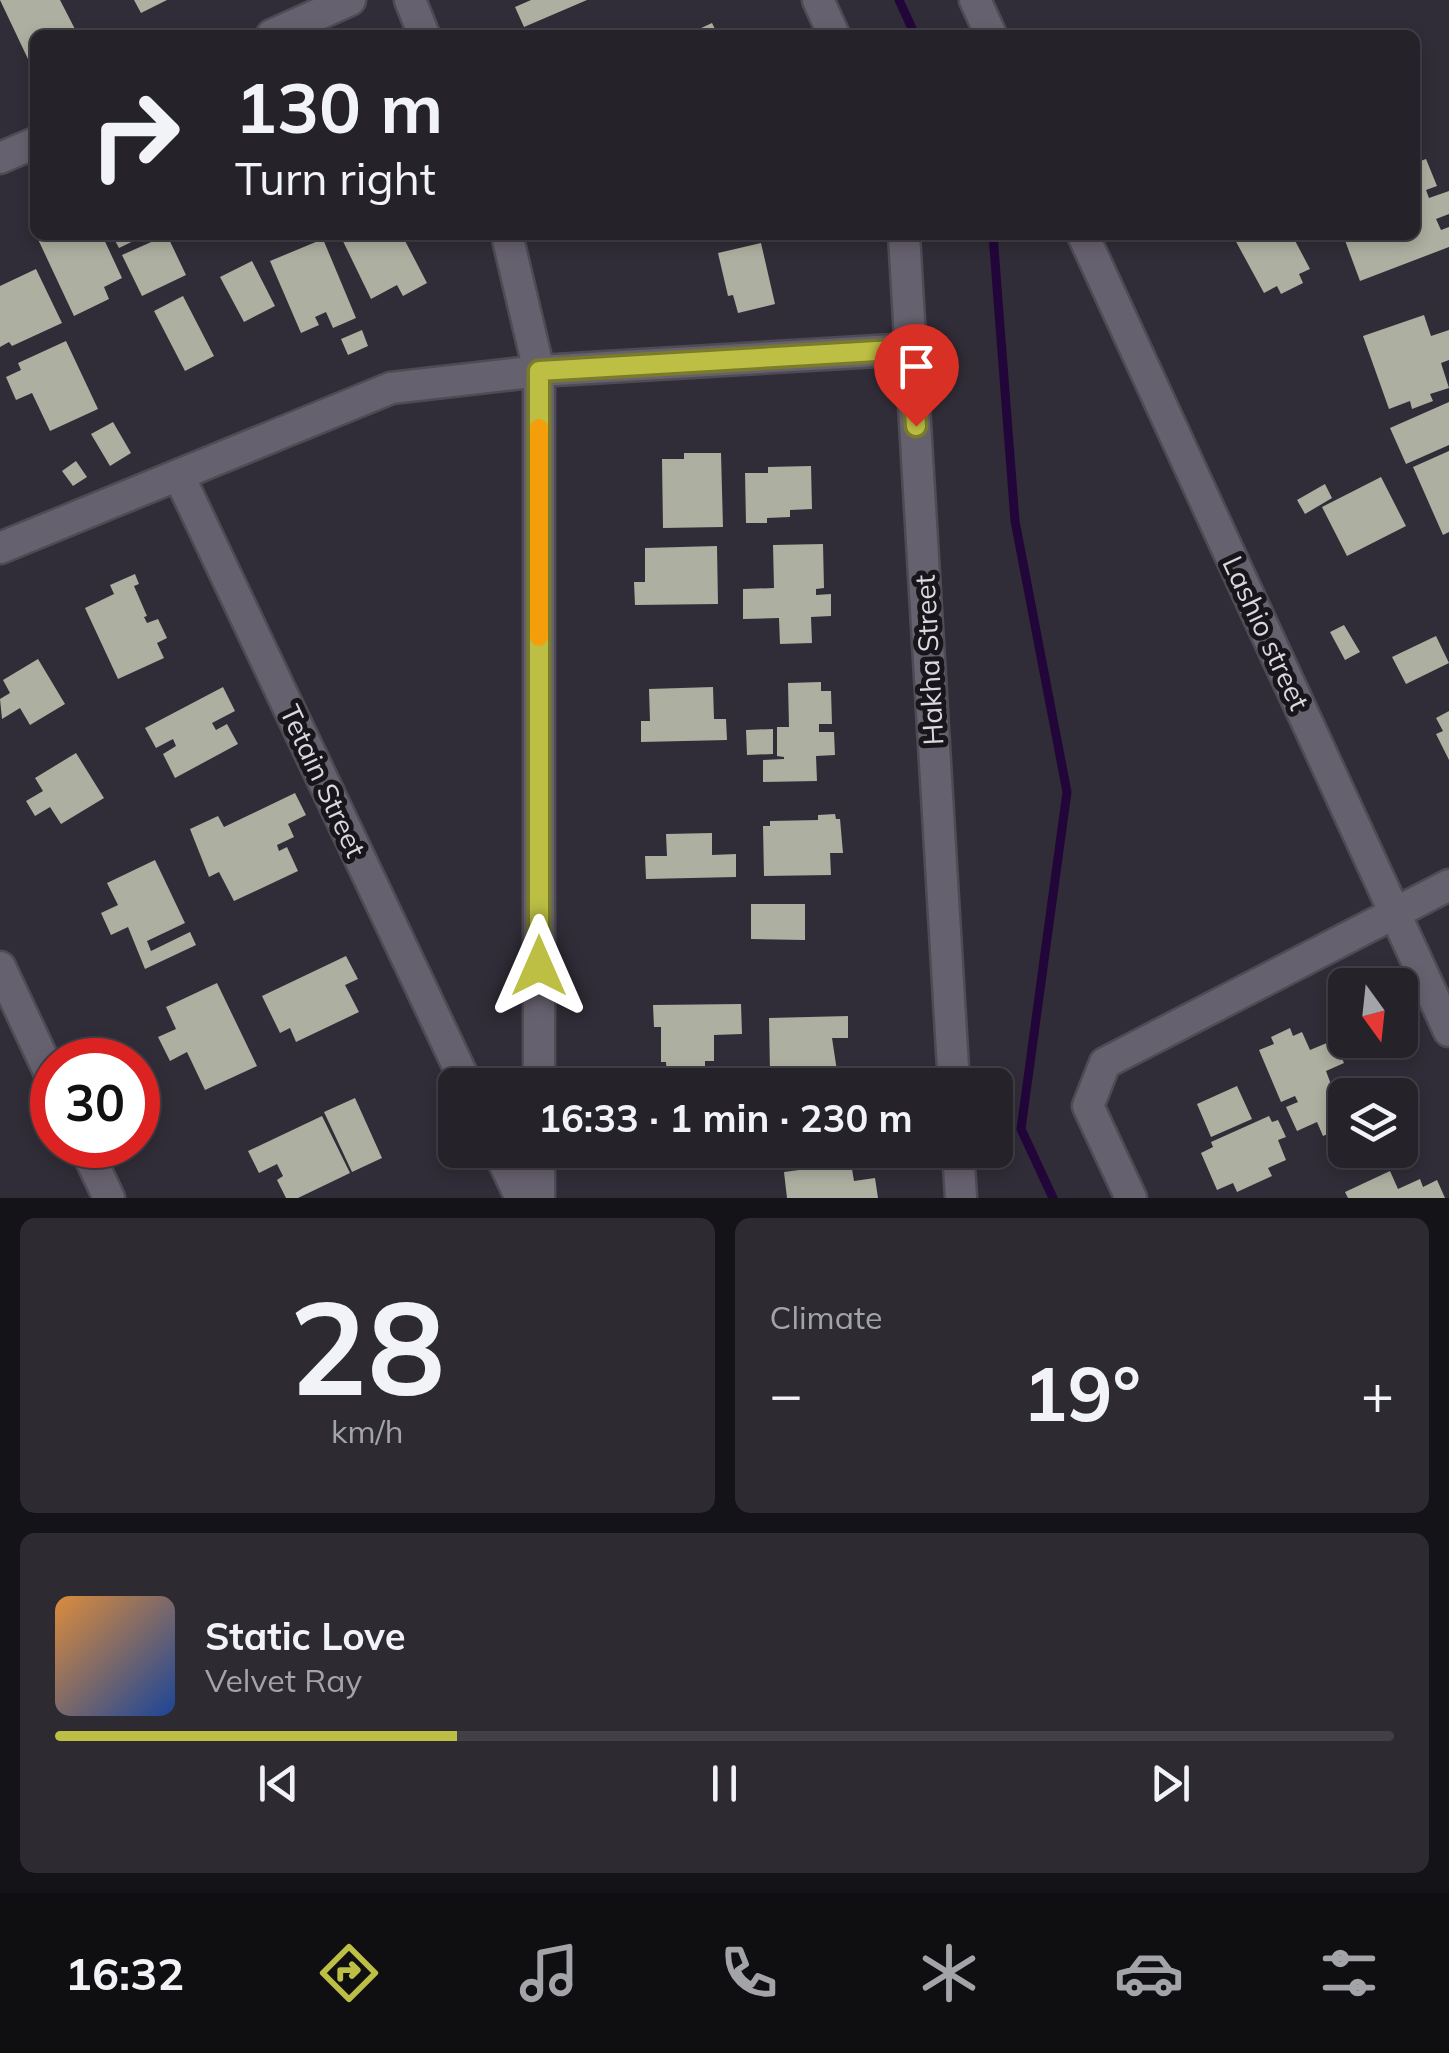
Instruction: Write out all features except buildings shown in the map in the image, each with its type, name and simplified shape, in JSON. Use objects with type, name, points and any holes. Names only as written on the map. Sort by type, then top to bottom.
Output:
[{"type":"street","points":[[283,30],[350,0]]},
{"type":"street","points":[[410,0],[422,30]]},
{"type":"street","points":[[818,0],[832,30]]},
{"type":"street","points":[[975,0],[989,30]]},
{"type":"street","points":[[0,158],[30,144]]},
{"type":"street","points":[[508,240],[539,371],[539,1068]]},
{"type":"street","name":"Hakha Street","points":[[904,240],[953,1068]]},
{"type":"street","name":"Lashio street","points":[[1085,240],[1449,1031]]},
{"type":"street","points":[[0,548],[391,388],[539,371],[911,349]]},
{"type":"street","name":"Tetain Street","points":[[179,476],[459,1068]]},
{"type":"street","points":[[1131,1198],[1088,1106],[1105,1062],[1449,884]]},
{"type":"street","points":[[0,967],[33,1038]]},
{"type":"street","points":[[95,1168],[109,1198]]},
{"type":"street","points":[[507,1168],[521,1198]]},
{"type":"street","points":[[539,1168],[539,1198]]},
{"type":"street","points":[[959,1168],[961,1198]]},
{"type":"waterway","points":[[899,0],[913,30]]},
{"type":"waterway","points":[[993,240],[1015,521],[1067,792],[1021,1129],[1053,1198]]},
{"type":"slow traffic","points":[[539,428],[539,637]]},
{"type":"route","points":[[539,966],[539,371],[911,349],[916,426]]}]
